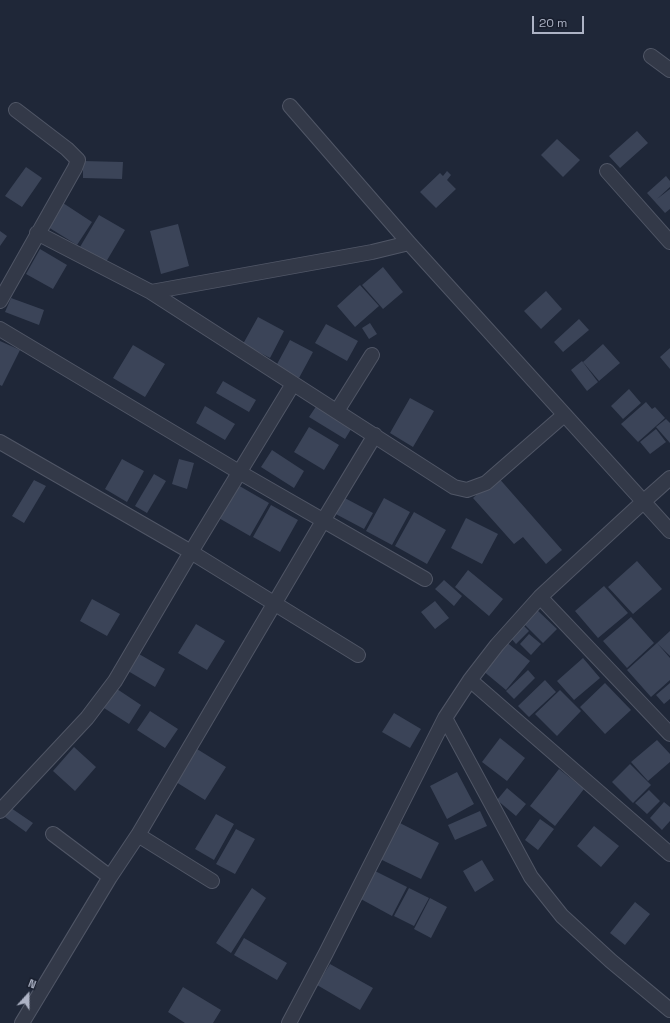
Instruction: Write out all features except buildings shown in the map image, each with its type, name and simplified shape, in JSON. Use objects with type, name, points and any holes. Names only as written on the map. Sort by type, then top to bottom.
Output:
[{"type":"street","points":[[651,56],[670,70]]},
{"type":"street","points":[[290,106],[409,243],[670,531]]},
{"type":"street","points":[[0,301],[75,168],[78,160],[16,110]]},
{"type":"street","points":[[607,171],[670,242]]},
{"type":"street","points":[[37,233],[151,292],[454,487],[467,490],[486,484],[564,415]]},
{"type":"street","points":[[151,292],[372,252],[409,243]]},
{"type":"street","points":[[0,328],[240,472],[425,579]]},
{"type":"street","points":[[337,411],[372,355]]},
{"type":"street","points":[[0,811],[87,718],[115,681],[293,384]]},
{"type":"street","points":[[22,1023],[138,834],[375,435]]},
{"type":"street","points":[[0,442],[191,552],[358,654]]},
{"type":"street","points":[[289,1023],[326,954],[445,718],[470,680],[497,645],[540,597],[670,478]]},
{"type":"street","points":[[540,597],[670,734]]},
{"type":"street","points":[[470,680],[670,854]]},
{"type":"street","points":[[445,718],[531,877],[562,916],[611,961],[670,1010]]},
{"type":"street","points":[[53,834],[110,878]]},
{"type":"street","points":[[138,834],[212,881]]}]
